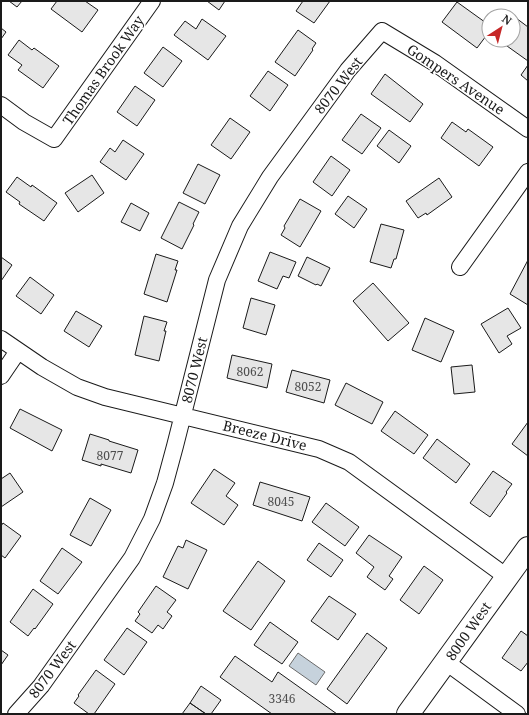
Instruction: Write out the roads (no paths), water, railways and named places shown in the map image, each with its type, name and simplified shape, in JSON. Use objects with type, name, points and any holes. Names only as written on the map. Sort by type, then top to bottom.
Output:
[{"type":"street","name":"Thomas Brook Way","points":[[1,105],[24,122],[54,139],[152,1]]},
{"type":"street","name":"Gompers Avenue","points":[[382,31],[435,63],[528,129]]},
{"type":"street","name":"8070 West","points":[[16,714],[41,686],[132,558],[152,519],[175,446],[216,280],[240,226],[270,177],[348,70],[382,31]]},
{"type":"street","points":[[460,267],[528,172]]},
{"type":"street","name":"Breeze Drive","points":[[1,339],[42,367],[77,387],[106,397],[319,449],[349,462],[507,577]]},
{"type":"street","points":[[1,376],[18,351]]},
{"type":"street","name":"8000 West","points":[[408,714],[528,548]]},
{"type":"street","points":[[446,662],[517,714]]}]
